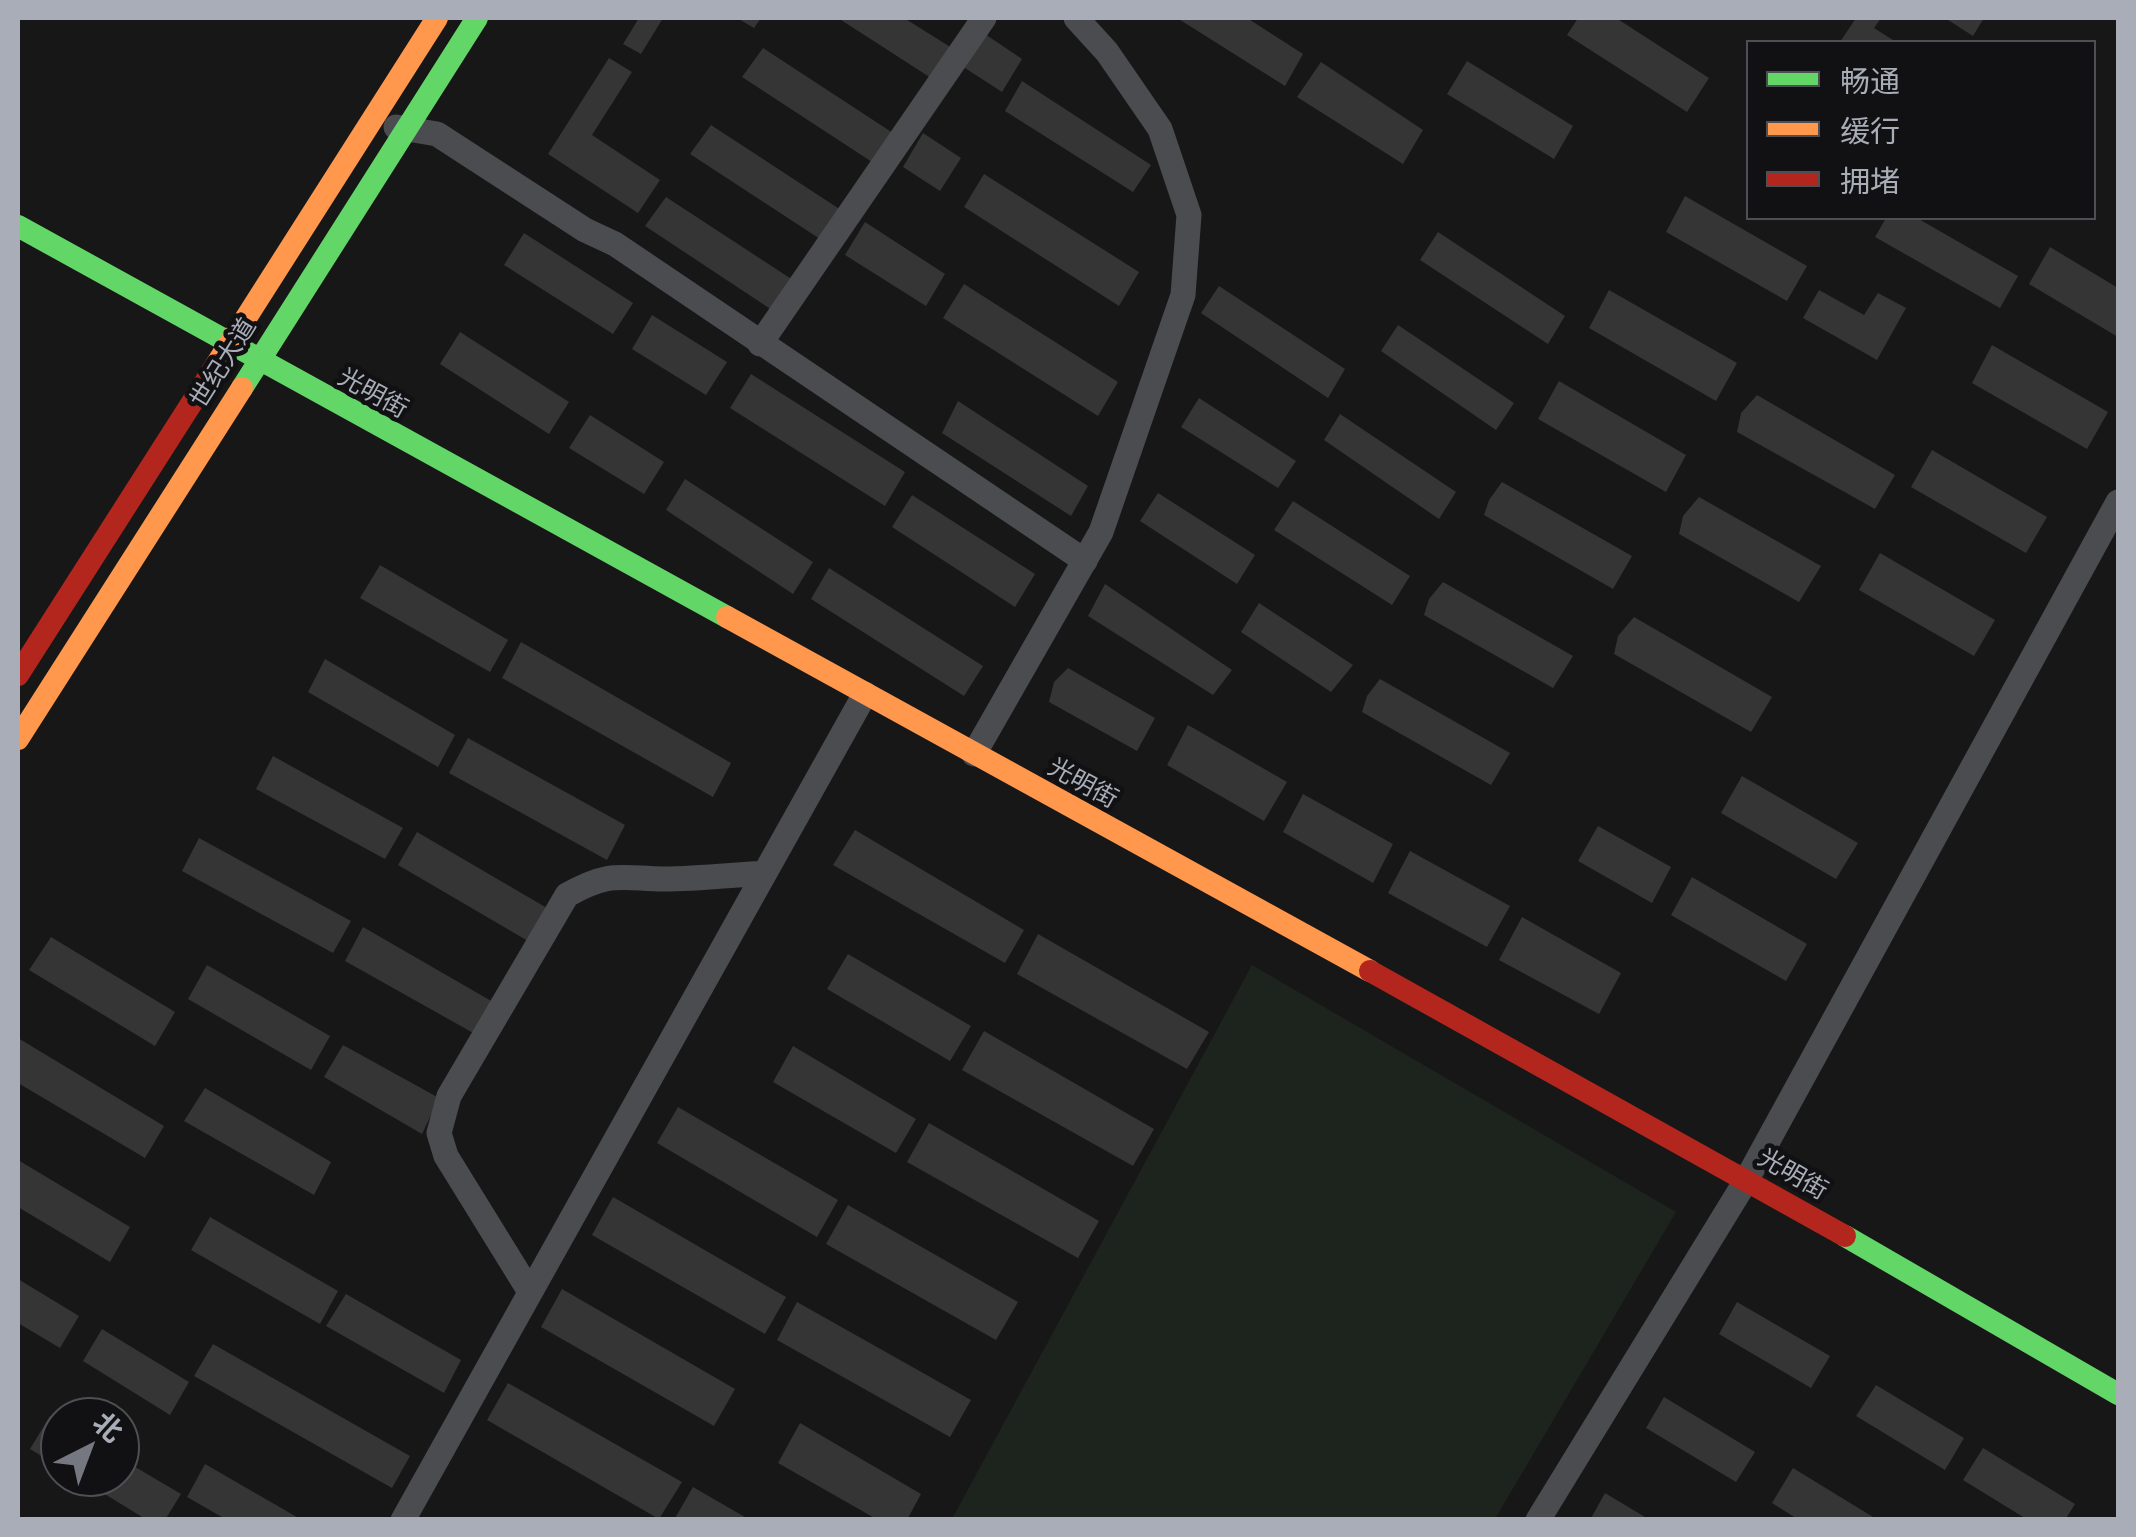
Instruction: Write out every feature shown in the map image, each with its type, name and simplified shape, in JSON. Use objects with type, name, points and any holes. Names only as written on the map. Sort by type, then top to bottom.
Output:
[{"type":"street","name":"世纪大道","points":[[18,675],[437,18]]},
{"type":"street","name":"世纪大道","points":[[18,739],[477,18]]},
{"type":"street","points":[[760,344],[984,18]]},
{"type":"street","points":[[974,754],[1101,532],[1183,295],[1190,215],[1160,130],[1107,52],[1076,18]]},
{"type":"street","points":[[373,117],[405,130],[437,134],[614,244],[1084,561]]},
{"type":"street","name":"光明街","points":[[18,226],[1747,1179],[2118,1394]]},
{"type":"street","points":[[1538,1520],[1747,1179],[2118,502]]},
{"type":"street","points":[[402,1520],[864,694]]},
{"type":"street","points":[[530,1292],[446,1156],[439,1132],[449,1096],[567,895],[593,880],[617,875],[664,879],[765,873]]},
{"type":"shaded area","points":[[1252,965],[1676,1212],[1495,1519],[952,1519]]},
{"type":"building","points":[[639,18],[663,18],[641,54],[623,44]]},
{"type":"building","points":[[737,18],[761,18],[754,28]]},
{"type":"building","points":[[838,18],[904,18],[952,48],[931,78]]},
{"type":"building","points":[[1177,18],[1247,18],[1303,54],[1285,86]]},
{"type":"building","points":[[1578,18],[1616,18],[1709,78],[1687,112],[1567,35]]},
{"type":"building","points":[[1856,18],[1881,18],[1874,28],[1893,40],[1841,40]]},
{"type":"building","points":[[1945,18],[1984,18],[1973,36]]},
{"type":"building","points":[[985,34],[1022,59],[1002,92],[965,68]]},
{"type":"building","points":[[763,48],[893,133],[872,162],[742,77]]},
{"type":"building","points":[[609,58],[632,72],[592,135],[660,180],[638,213],[548,154]]},
{"type":"building","points":[[1467,61],[1573,126],[1554,159],[1447,94]]},
{"type":"building","points":[[1321,62],[1423,130],[1403,164],[1297,97]]},
{"type":"building","points":[[1022,81],[1151,165],[1133,192],[1005,111]]},
{"type":"building","points":[[711,125],[841,210],[820,239],[690,154]]},
{"type":"building","points":[[923,133],[961,158],[940,191],[903,167]]},
{"type":"building","points":[[984,174],[1139,272],[1119,306],[964,207]]},
{"type":"building","points":[[1685,196],[1807,266],[1787,301],[1666,232]]},
{"type":"building","points":[[666,197],[796,282],[775,312],[645,226]]},
{"type":"building","points":[[1885,220],[1920,220],[2018,276],[2000,308],[1875,237]]},
{"type":"building","points":[[865,222],[945,274],[926,306],[845,255]]},
{"type":"building","points":[[1438,232],[1565,316],[1548,344],[1420,260]]},
{"type":"building","points":[[524,233],[633,303],[613,334],[504,265]]},
{"type":"building","points":[[2050,247],[2118,288],[2118,337],[2029,284]]},
{"type":"building","points":[[964,284],[1118,382],[1098,416],[943,318]]},
{"type":"building","points":[[1219,286],[1345,369],[1328,398],[1201,313]]},
{"type":"building","points":[[1609,290],[1737,363],[1716,401],[1589,328]]},
{"type":"building","points":[[1819,290],[1864,315],[1878,293],[1906,308],[1877,360],[1803,318]]},
{"type":"building","points":[[652,315],[727,362],[706,395],[632,349]]},
{"type":"building","points":[[1398,325],[1514,403],[1496,430],[1381,351]]},
{"type":"building","points":[[460,332],[569,402],[549,434],[440,364]]},
{"type":"building","points":[[1992,345],[2108,412],[2087,449],[1972,383]]},
{"type":"building","points":[[751,374],[905,472],[885,506],[730,408]]},
{"type":"building","points":[[1559,381],[1686,455],[1666,492],[1538,419]]},
{"type":"building","points":[[1757,395],[1895,475],[1875,509],[1737,432],[1741,413]]},
{"type":"building","points":[[1199,398],[1296,461],[1278,488],[1181,427]]},
{"type":"building","points":[[958,401],[1088,486],[1071,516],[942,433]]},
{"type":"building","points":[[1340,414],[1456,492],[1439,519],[1324,440]]},
{"type":"building","points":[[590,415],[664,462],[644,494],[569,448]]},
{"type":"building","points":[[1932,450],[2047,517],[2026,553],[1911,487]]},
{"type":"building","points":[[685,479],[813,562],[793,594],[666,510]]},
{"type":"building","points":[[1502,482],[1632,556],[1613,589],[1484,515]]},
{"type":"building","points":[[1158,493],[1255,555],[1237,584],[1140,521]]},
{"type":"building","points":[[912,495],[1035,574],[1015,607],[892,527]]},
{"type":"building","points":[[1699,497],[1821,566],[1799,602],[1679,534],[1683,516]]},
{"type":"building","points":[[1293,501],[1410,576],[1392,605],[1274,530]]},
{"type":"building","points":[[1880,553],[1995,620],[1974,656],[1859,590]]},
{"type":"building","points":[[380,565],[508,640],[490,672],[360,598]]},
{"type":"building","points":[[829,568],[983,666],[964,696],[811,599]]},
{"type":"building","points":[[1443,582],[1573,656],[1553,688],[1424,615],[1429,599]]},
{"type":"building","points":[[1105,584],[1232,670],[1213,695],[1088,616]]},
{"type":"building","points":[[1259,603],[1353,665],[1331,692],[1241,632]]},
{"type":"building","points":[[1634,617],[1772,697],[1751,732],[1614,654],[1618,636]]},
{"type":"building","points":[[521,642],[731,763],[713,797],[502,678]]},
{"type":"building","points":[[325,659],[455,735],[438,767],[308,692]]},
{"type":"building","points":[[1068,668],[1155,718],[1137,751],[1049,702],[1054,682]]},
{"type":"building","points":[[1380,679],[1510,753],[1491,785],[1362,712],[1367,696]]},
{"type":"building","points":[[1188,725],[1287,782],[1264,821],[1167,765]]},
{"type":"building","points":[[468,738],[625,825],[607,860],[449,773]]},
{"type":"building","points":[[273,756],[403,828],[385,859],[256,789]]},
{"type":"building","points":[[1742,776],[1858,843],[1836,879],[1721,813]]},
{"type":"building","points":[[1303,794],[1393,844],[1373,883],[1283,832]]},
{"type":"building","points":[[1598,826],[1671,867],[1652,903],[1578,861]]},
{"type":"building","points":[[855,830],[1024,930],[1005,963],[833,865]]},
{"type":"building","points":[[417,832],[547,908],[528,941],[398,865]]},
{"type":"building","points":[[199,838],[351,921],[333,953],[182,871]]},
{"type":"building","points":[[1410,851],[1510,906],[1487,947],[1388,893]]},
{"type":"building","points":[[1692,877],[1807,944],[1786,981],[1671,915]]},
{"type":"building","points":[[1522,917],[1621,973],[1599,1014],[1499,960]]},
{"type":"building","points":[[363,927],[493,1002],[475,1034],[345,961]]},
{"type":"building","points":[[1038,934],[1209,1032],[1187,1069],[1017,974]]},
{"type":"building","points":[[51,937],[175,1012],[155,1046],[29,970]]},
{"type":"building","points":[[848,954],[971,1026],[950,1061],[827,989]]},
{"type":"building","points":[[207,965],[330,1036],[311,1070],[188,999]]},
{"type":"building","points":[[984,1031],[1154,1129],[1133,1166],[962,1070]]},
{"type":"building","points":[[18,1038],[164,1126],[145,1158],[18,1083]]},
{"type":"building","points":[[343,1045],[439,1098],[422,1134],[324,1077]]},
{"type":"building","points":[[793,1046],[916,1119],[896,1153],[773,1082]]},
{"type":"building","points":[[205,1088],[331,1162],[314,1195],[184,1121]]},
{"type":"building","points":[[678,1107],[838,1200],[817,1237],[657,1143]]},
{"type":"building","points":[[929,1123],[1099,1221],[1078,1258],[907,1162]]},
{"type":"building","points":[[18,1160],[130,1227],[110,1262],[18,1207]]},
{"type":"building","points":[[613,1197],[786,1297],[765,1334],[592,1235]]},
{"type":"building","points":[[848,1205],[1018,1302],[996,1340],[826,1244]]},
{"type":"building","points":[[210,1217],[338,1291],[320,1324],[191,1250]]},
{"type":"building","points":[[18,1279],[79,1316],[60,1348],[18,1323]]},
{"type":"building","points":[[562,1289],[735,1389],[714,1426],[541,1327]]},
{"type":"building","points":[[346,1294],[461,1360],[444,1393],[326,1326]]},
{"type":"building","points":[[797,1302],[971,1400],[950,1437],[777,1340]]},
{"type":"building","points":[[1737,1302],[1830,1356],[1811,1388],[1719,1334]]},
{"type":"building","points":[[102,1329],[189,1382],[170,1415],[83,1361]]},
{"type":"building","points":[[213,1344],[410,1456],[392,1488],[194,1376]]},
{"type":"building","points":[[508,1383],[682,1482],[659,1519],[487,1420]]},
{"type":"building","points":[[1876,1385],[1964,1438],[1945,1470],[1856,1416]]},
{"type":"building","points":[[1664,1397],[1755,1452],[1736,1482],[1646,1428]]},
{"type":"building","points":[[800,1423],[921,1494],[907,1520],[878,1520],[778,1463]]},
{"type":"building","points":[[40,1432],[40,1455],[30,1449]]},
{"type":"building","points":[[1983,1448],[2075,1504],[2065,1520],[2028,1520],[1963,1480]]},
{"type":"building","points":[[205,1464],[302,1520],[227,1520],[187,1497]]},
{"type":"building","points":[[1793,1468],[1878,1520],[1799,1520],[1772,1503]]},
{"type":"building","points":[[140,1470],[181,1494],[165,1520],[147,1520],[110,1497],[140,1497]]},
{"type":"building","points":[[693,1487],[750,1520],[674,1520]]},
{"type":"building","points":[[1605,1493],[1650,1520],[1590,1520]]},
{"type":"traffic: fast","points":[[242,388],[477,18]]},
{"type":"traffic: fast","points":[[18,226],[727,617]]},
{"type":"traffic: fast","points":[[1845,1236],[2118,1394]]},
{"type":"traffic: slow","points":[[216,365],[437,18]]},
{"type":"traffic: slow","points":[[18,739],[242,388]]},
{"type":"traffic: slow","points":[[727,617],[1370,971]]},
{"type":"traffic: jam","points":[[18,675],[216,365]]},
{"type":"traffic: jam","points":[[1370,971],[1845,1236]]}]
